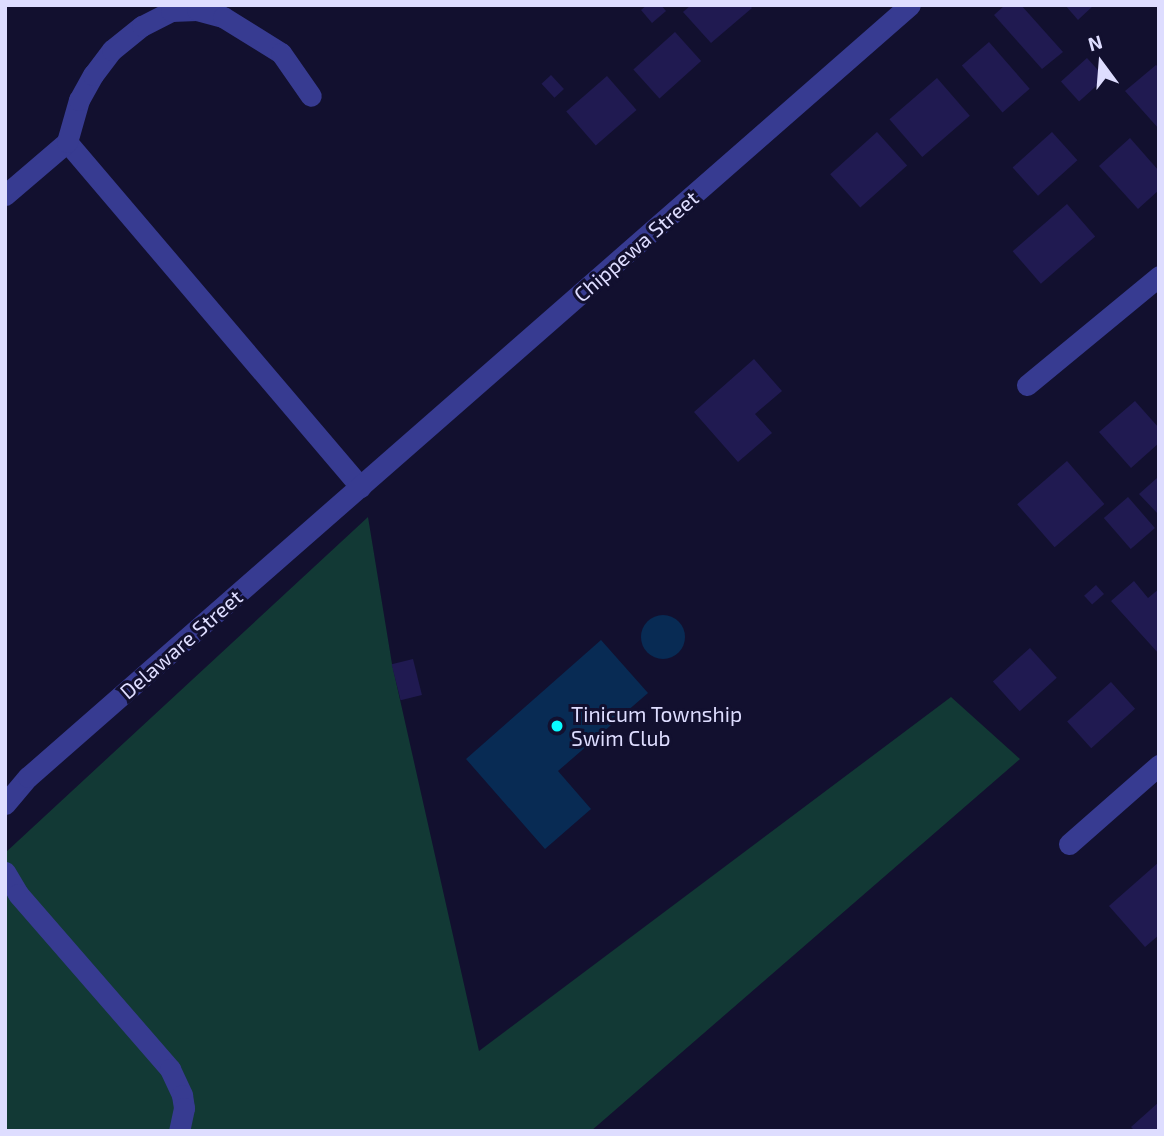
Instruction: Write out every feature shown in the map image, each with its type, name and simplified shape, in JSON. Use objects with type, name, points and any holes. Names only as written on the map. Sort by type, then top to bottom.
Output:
[{"type":"street","name":"Chippewa Street","points":[[361,487],[910,5]]},
{"type":"street","points":[[5,195],[67,142],[79,100],[106,58],[142,26],[171,11],[197,10],[223,17],[281,53],[311,96]]},
{"type":"street","points":[[67,142],[361,487]]},
{"type":"street","points":[[1027,385],[1159,276]]},
{"type":"street","name":"Delaware Street","points":[[5,804],[28,777],[361,487]]},
{"type":"street","points":[[1069,844],[1159,765]]},
{"type":"street","points":[[5,872],[18,894],[170,1069],[182,1095],[184,1108],[179,1131]]},
{"type":"green space","points":[[368,517],[392,664],[479,1051],[951,697],[1020,759],[591,1131],[5,1131],[5,853]]},
{"type":"water","points":[[663,615],[678,622],[685,637],[678,652],[663,659],[648,652],[641,637],[648,622]]},
{"type":"water","name":"Tinicum Township Swim Club","points":[[601,640],[648,693],[558,771],[591,809],[545,849],[466,759]]},
{"type":"building","points":[[647,5],[661,5],[666,11],[652,23],[641,10]]},
{"type":"building","points":[[691,5],[749,5],[752,8],[711,43],[683,12]]},
{"type":"building","points":[[1005,5],[1021,5],[1063,52],[1042,69],[994,15]]},
{"type":"building","points":[[1065,5],[1094,5],[1078,20]]},
{"type":"building","points":[[675,32],[701,61],[659,98],[633,69]]},
{"type":"building","points":[[989,42],[1030,89],[1003,112],[962,66]]},
{"type":"building","points":[[1087,58],[1105,78],[1079,101],[1061,81]]},
{"type":"building","points":[[1156,65],[1159,68],[1159,129],[1125,91]]},
{"type":"building","points":[[551,75],[564,89],[554,98],[541,84]]},
{"type":"building","points":[[607,76],[637,110],[596,145],[566,111]]},
{"type":"building","points":[[937,78],[970,116],[922,157],[889,119]]},
{"type":"building","points":[[877,132],[907,165],[860,208],[830,174]]},
{"type":"building","points":[[1052,132],[1077,160],[1038,196],[1013,167]]},
{"type":"building","points":[[1130,138],[1159,171],[1159,190],[1138,209],[1099,166]]},
{"type":"building","points":[[1067,204],[1095,236],[1041,284],[1013,251]]},
{"type":"building","points":[[754,359],[782,391],[755,414],[772,433],[738,462],[694,412]]},
{"type":"building","points":[[1135,401],[1159,428],[1159,443],[1131,468],[1099,432]]},
{"type":"building","points":[[1067,461],[1104,504],[1055,547],[1017,504]]},
{"type":"building","points":[[1157,478],[1159,480],[1159,515],[1139,494]]},
{"type":"building","points":[[1128,497],[1155,528],[1131,549],[1104,518]]},
{"type":"building","points":[[1134,581],[1148,598],[1159,589],[1159,654],[1111,601]]},
{"type":"building","points":[[1096,585],[1104,594],[1092,605],[1084,596]]},
{"type":"building","points":[[1030,648],[1057,678],[1020,711],[993,681]]},
{"type":"building","points":[[413,659],[422,695],[401,700],[392,664]]},
{"type":"building","points":[[1111,682],[1135,709],[1091,748],[1067,721]]},
{"type":"building","points":[[1159,862],[1159,935],[1145,947],[1109,906]]},
{"type":"building","points":[[1159,1102],[1159,1131],[1135,1131],[1131,1127]]},
{"type":"place","name":"Tinicum Township Swim Club","points":[[557,726]]}]
